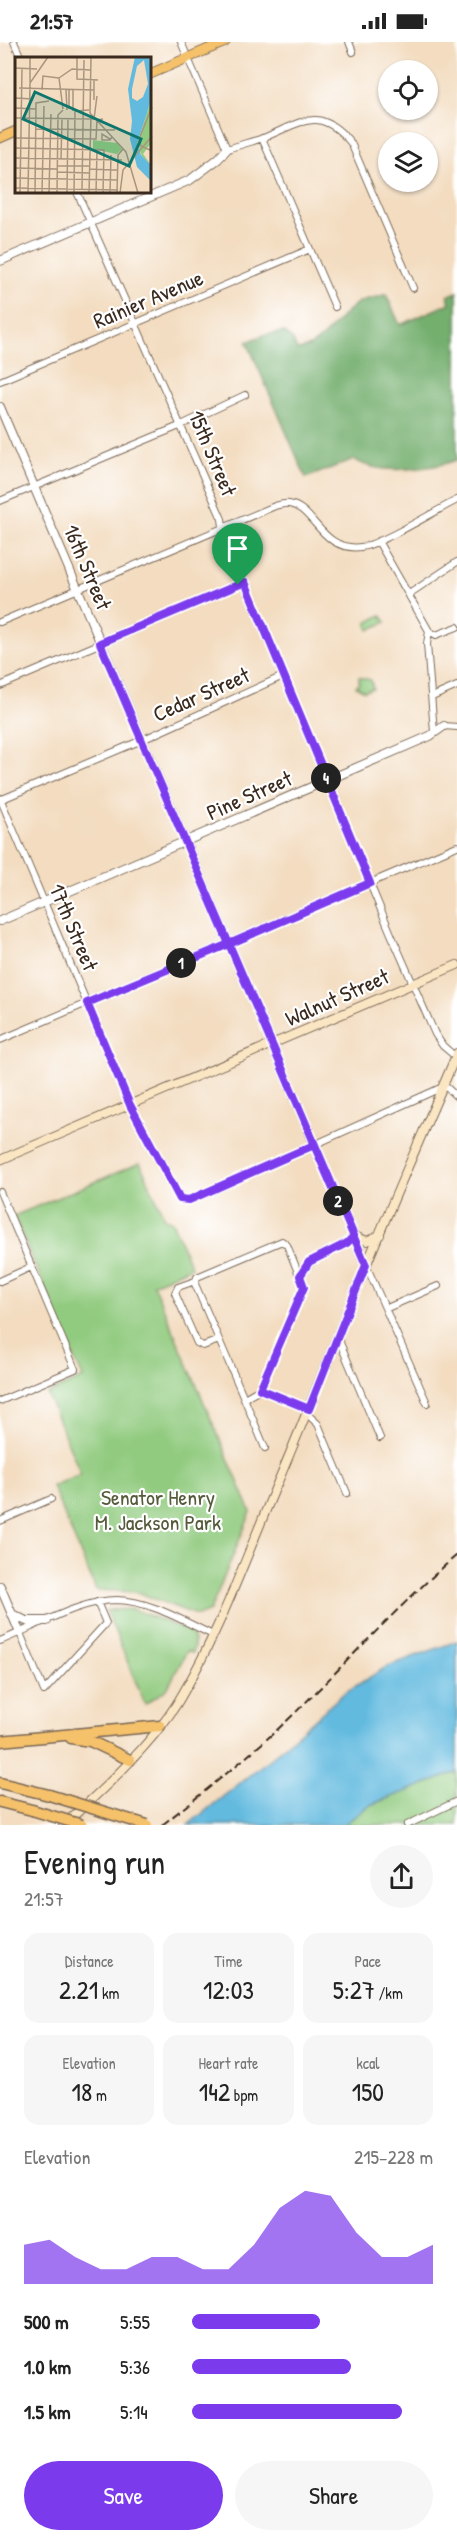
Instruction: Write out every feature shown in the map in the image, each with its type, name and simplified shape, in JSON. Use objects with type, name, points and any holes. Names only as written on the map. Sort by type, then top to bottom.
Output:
[{"type":"highway","points":[[0,1741],[160,1726]]},
{"type":"highway","points":[[59,1736],[90,1741],[130,1760]]},
{"type":"highway","points":[[0,1782],[147,1825]]},
{"type":"highway","points":[[0,1802],[82,1825]]},
{"type":"main road","points":[[152,73],[225,42]]},
{"type":"main road","points":[[0,138],[15,131]]},
{"type":"main road","name":"Walnut Street","points":[[0,1160],[272,1046],[457,965]]},
{"type":"main road","points":[[63,1825],[96,1796],[130,1760],[160,1726],[182,1696],[213,1635],[308,1411],[366,1265],[456,1056]]},
{"type":"main road","points":[[354,1236],[367,1240],[380,1235]]},
{"type":"street","points":[[14,42],[21,57]]},
{"type":"street","points":[[181,42],[227,149]]},
{"type":"street","points":[[349,42],[353,52]]},
{"type":"street","points":[[0,261],[190,180],[218,159],[227,149],[306,120],[315,119],[339,129],[351,143],[413,288]]},
{"type":"street","points":[[262,138],[335,307]]},
{"type":"street","name":"15th Street","points":[[78,194],[222,519],[224,534],[435,1034],[443,1046],[456,1056]]},
{"type":"street","name":"Rainier Avenue","points":[[0,381],[310,249]]},
{"type":"street","points":[[0,501],[245,395]]},
{"type":"street","name":"16th Street","points":[[0,407],[314,1145],[427,1403]]},
{"type":"street","points":[[0,622],[275,506],[288,504],[301,510],[324,534],[339,544],[362,547],[457,500]]},
{"type":"street","points":[[378,541],[429,631],[436,635],[457,627]]},
{"type":"street","points":[[409,594],[457,562]]},
{"type":"street","points":[[0,686],[245,582]]},
{"type":"street","points":[[429,631],[427,644],[434,732]]},
{"type":"street","name":"Cedar Street","points":[[0,799],[142,740],[284,676]]},
{"type":"street","points":[[432,697],[457,686]]},
{"type":"street","points":[[444,726],[457,727]]},
{"type":"street","name":"Pine Street","points":[[0,921],[430,736],[444,726]]},
{"type":"street","name":"17th Street","points":[[0,799],[130,1105],[180,1199],[189,1200],[314,1145]]},
{"type":"street","points":[[0,1040],[457,846]]},
{"type":"street","points":[[314,1145],[445,1086],[457,1097]]},
{"type":"street","points":[[0,1192],[75,1369],[0,1401]]},
{"type":"street","points":[[300,1276],[309,1262],[347,1243],[354,1236]]},
{"type":"street","points":[[219,1340],[203,1346],[197,1343],[175,1293],[178,1287],[282,1241],[287,1245],[304,1287],[260,1389],[244,1398]]},
{"type":"street","points":[[0,1281],[32,1267]]},
{"type":"street","points":[[195,1281],[265,1448]]},
{"type":"street","points":[[387,1308],[438,1286]]},
{"type":"street","points":[[338,1338],[380,1438]]},
{"type":"street","points":[[260,1389],[308,1411],[318,1424],[347,1493]]},
{"type":"street","points":[[0,1521],[51,1499]]},
{"type":"street","points":[[0,1586],[45,1691],[106,1623],[98,1602]]},
{"type":"street","points":[[0,1641],[87,1604],[118,1600],[152,1607],[213,1635]]},
{"type":"street","points":[[12,1614],[26,1621],[47,1621]]},
{"type":"street","points":[[406,1825],[457,1801]]},
{"type":"green space","points":[[457,292],[457,460],[419,468],[389,469],[376,468],[354,459],[306,478],[247,342],[264,335],[284,332],[293,340],[297,350],[306,348],[322,337],[359,302],[386,294],[400,325],[450,303],[448,296]]},
{"type":"green space","points":[[381,615],[386,622],[369,630],[367,623]]},
{"type":"green space","points":[[359,677],[371,680],[373,688],[364,691],[356,686],[359,683]]},
{"type":"green space","name":"Senator Henry M. Jackson Park","points":[[140,1163],[165,1219],[172,1221],[191,1267],[153,1284],[251,1512],[210,1611],[198,1616],[137,1592],[96,1590],[52,1486],[81,1474],[47,1394],[83,1378],[14,1216]]},
{"type":"green space","points":[[133,1609],[188,1631],[194,1641],[192,1653],[187,1651],[167,1689],[145,1704],[106,1610]]},
{"type":"green space","points":[[457,1772],[457,1825],[343,1825],[370,1805]]},
{"type":"water","points":[[457,1641],[457,1772],[370,1805],[343,1825],[188,1825],[272,1757],[344,1693],[388,1666]]},
{"type":"railway","points":[[162,1825],[269,1737],[397,1610],[457,1555]]},
{"type":"route","points":[[238,585],[100,643],[229,944],[87,1003],[130,1105],[180,1199],[189,1200],[314,1145],[337,1198],[354,1236],[366,1265],[309,1409],[260,1389],[304,1287],[300,1276],[309,1262],[347,1243],[354,1236],[229,944],[370,883],[245,582],[238,585]]}]
